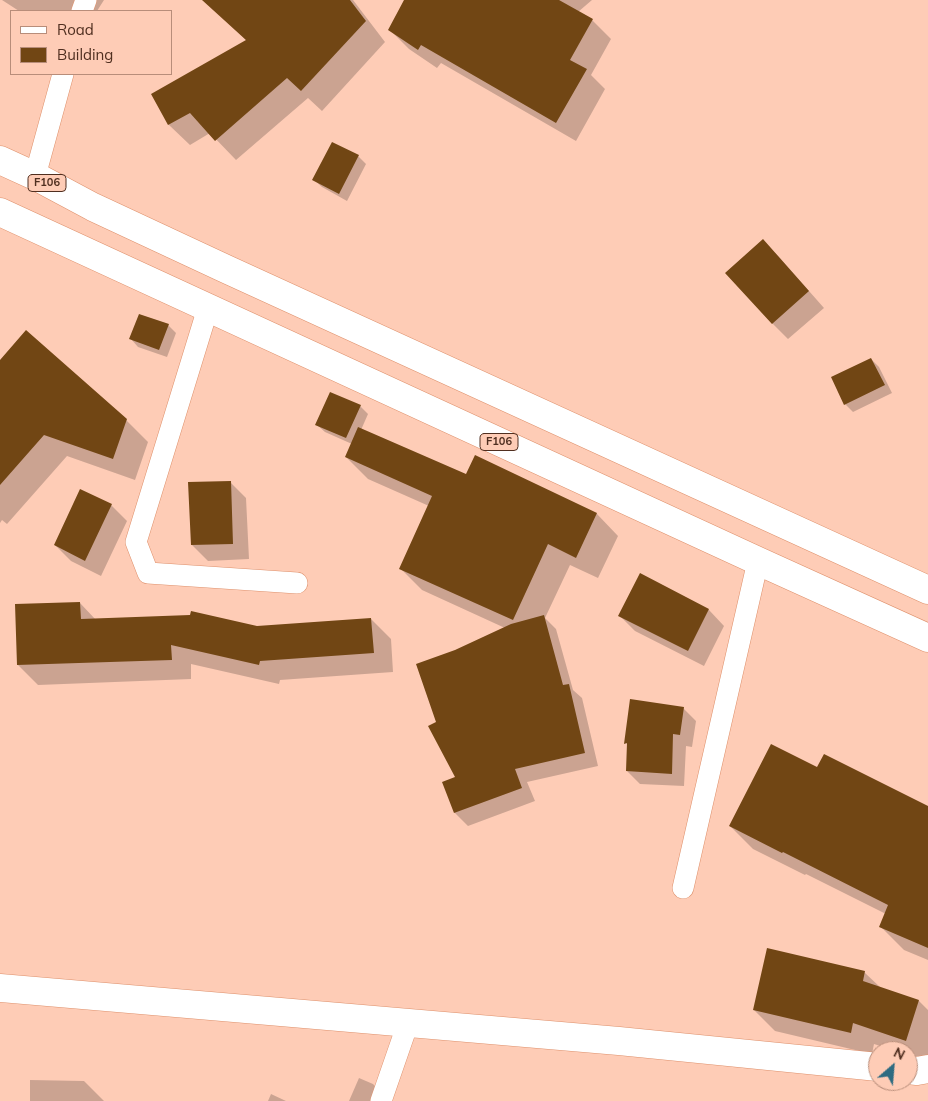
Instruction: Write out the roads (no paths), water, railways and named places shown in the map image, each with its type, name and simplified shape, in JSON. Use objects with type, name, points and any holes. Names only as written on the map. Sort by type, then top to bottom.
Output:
[{"type":"main road","name":"F106","points":[[0,160],[35,176],[93,207],[217,265],[928,590]]},
{"type":"main road","name":"F106","points":[[0,212],[928,638]]},
{"type":"main road","points":[[0,988],[619,1041],[868,1066]]},
{"type":"lane","points":[[35,176],[63,75]]},
{"type":"lane","points":[[208,308],[136,542],[148,573],[297,583]]},
{"type":"lane","points":[[683,888],[758,561]]},
{"type":"lane","points":[[381,1101],[408,1023]]}]
